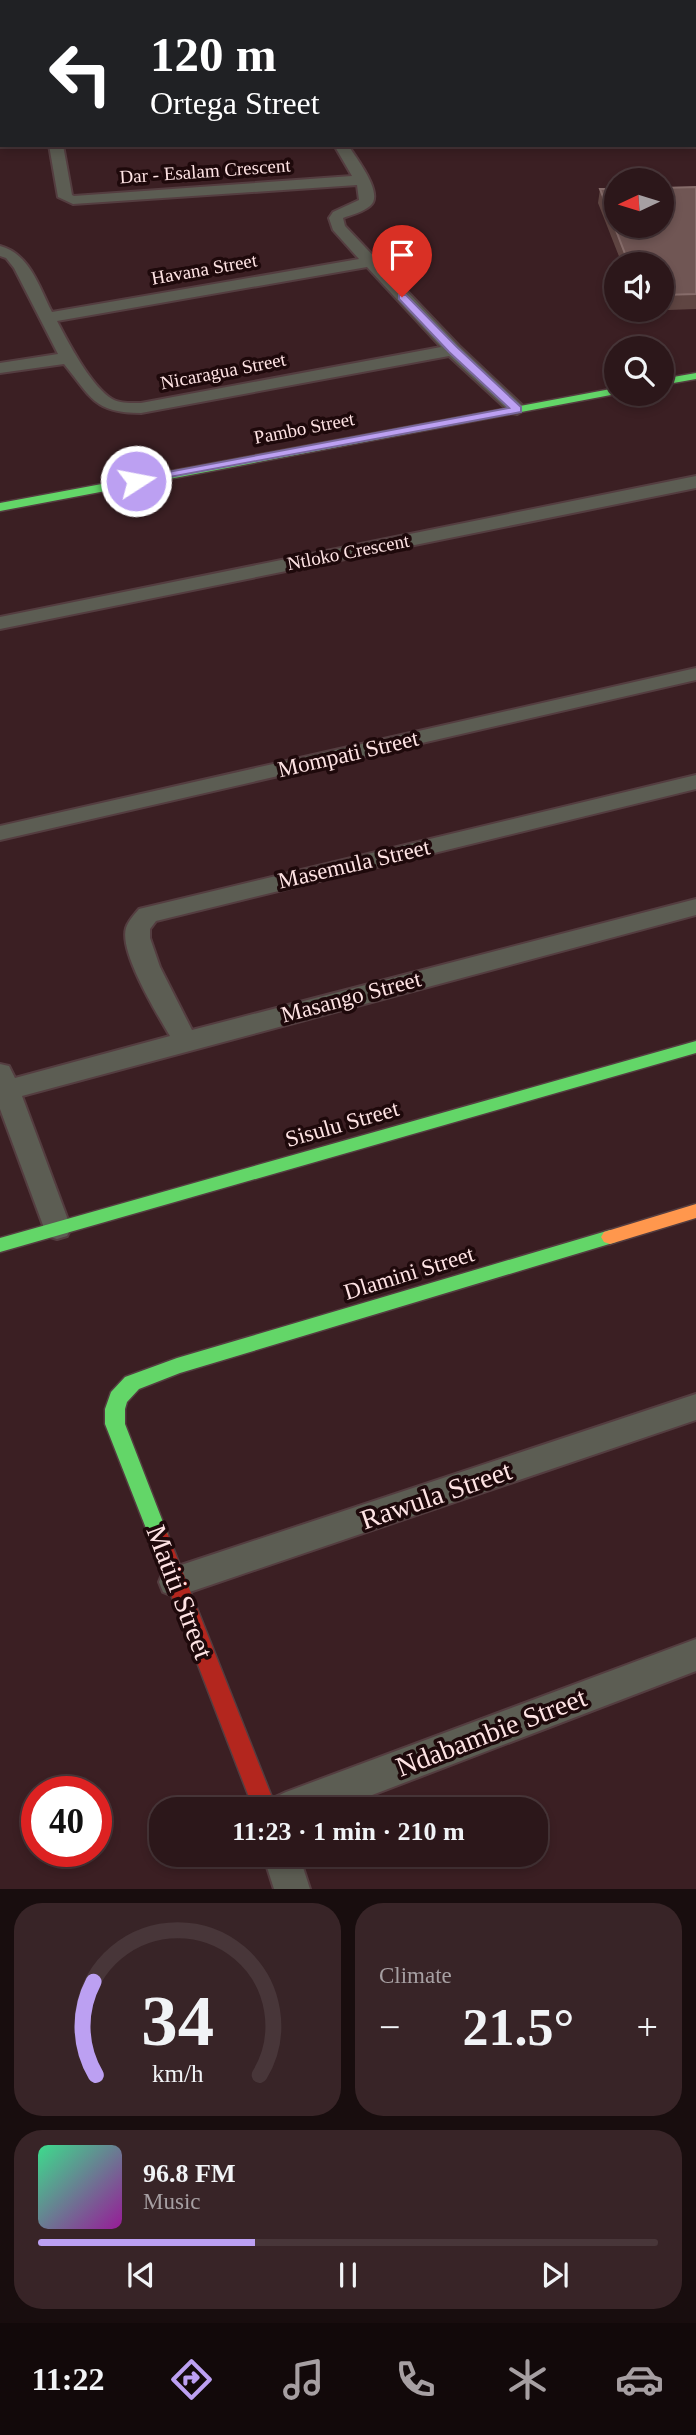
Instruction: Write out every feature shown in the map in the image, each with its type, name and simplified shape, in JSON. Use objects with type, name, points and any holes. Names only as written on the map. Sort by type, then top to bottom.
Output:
[{"type":"street","name":"Dar - Esalam Crescent","points":[[56,147],[65,197],[73,200],[360,180]]},
{"type":"street","points":[[342,147],[369,198],[365,203],[344,211],[336,218],[338,227],[453,349],[517,409]]},
{"type":"street","name":"Nicaragua Street","points":[[0,251],[11,255],[20,267],[68,358],[109,406],[128,409],[453,349]]},
{"type":"street","name":"Havana Street","points":[[46,318],[369,262]]},
{"type":"street","points":[[0,368],[68,358]]},
{"type":"street","points":[[674,380],[696,376]]},
{"type":"street","name":"Pambo Street","points":[[0,507],[604,393]]},
{"type":"street","name":"Ntloko Crescent","points":[[0,623],[696,482]]},
{"type":"street","name":"Mompati Street","points":[[0,833],[696,674]]},
{"type":"street","name":"Masemula Street","points":[[185,1041],[144,960],[137,936],[138,926],[148,915],[696,782]]},
{"type":"street","name":"Masango Street","points":[[4,1081],[185,1041],[696,907]]},
{"type":"street","name":"Sisulu Street","points":[[0,1245],[696,1047]]},
{"type":"street","points":[[4,1081],[57,1228]]},
{"type":"street","name":"Dlamini Street","points":[[136,1381],[696,1211]]},
{"type":"street","name":"Matiti Street","points":[[136,1381],[121,1391],[113,1406],[115,1424],[261,1797]]},
{"type":"street","name":"Rawula Street","points":[[175,1582],[696,1407]]},
{"type":"street","name":"Ndabambie Street","points":[[321,1797],[696,1656]]},
{"type":"street","points":[[285,1867],[292,1889]]},
{"type":"building","points":[[696,187],[696,294],[674,295],[674,252],[624,252],[619,238],[674,238],[674,188]]},
{"type":"traffic: fast","points":[[674,380],[696,376]]},
{"type":"traffic: fast","points":[[0,507],[604,393]]},
{"type":"traffic: fast","points":[[0,1245],[696,1047]]},
{"type":"traffic: fast","points":[[158,1535],[115,1424],[118,1398],[132,1383],[177,1366],[610,1237]]},
{"type":"traffic: slow","points":[[610,1237],[696,1211]]},
{"type":"traffic: jam","points":[[158,1535],[261,1797]]},
{"type":"route","points":[[136,481],[517,409],[402,297]]}]
